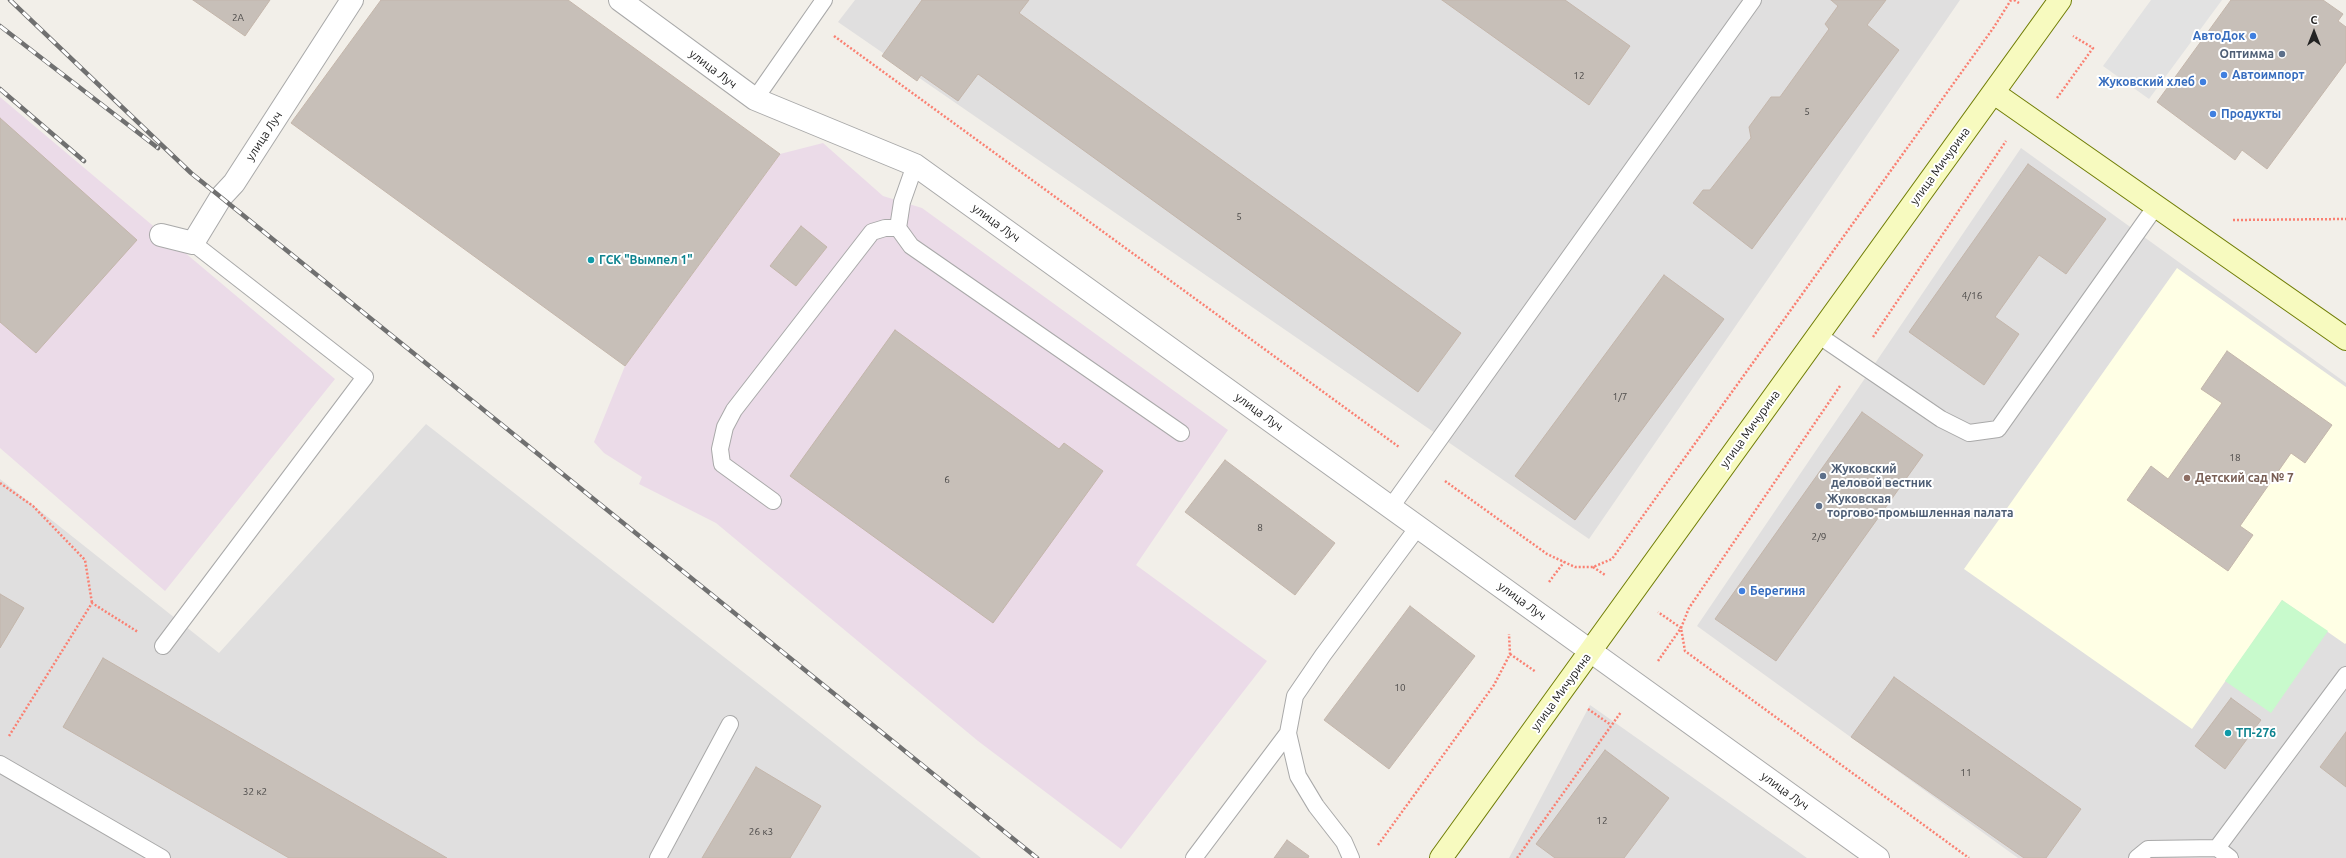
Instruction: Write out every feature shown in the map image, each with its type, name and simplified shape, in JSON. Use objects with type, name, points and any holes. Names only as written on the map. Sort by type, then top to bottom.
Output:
[{"type":"main road","name":"улица Мичурина","points":[[1441,858],[2060,0]]},
{"type":"main road","points":[[1994,93],[2346,339]]},
{"type":"street","name":"улица Луч","points":[[193,243],[221,197],[234,182],[352,0]]},
{"type":"street","name":"улица Луч","points":[[620,0],[755,99],[916,165],[1878,858]]},
{"type":"street","points":[[162,235],[193,243]]},
{"type":"lane","points":[[755,99],[824,0]]},
{"type":"lane","points":[[1391,507],[1753,0]]},
{"type":"lane","points":[[916,165],[902,202],[898,228],[911,246],[1181,433]]},
{"type":"lane","points":[[1818,335],[1941,419],[1970,433],[1998,428],[2156,206]]},
{"type":"lane","points":[[773,501],[722,464],[720,449],[725,427],[734,410],[872,232],[885,228],[898,228]]},
{"type":"lane","points":[[163,646],[365,377],[193,243]]},
{"type":"lane","points":[[1194,858],[1288,733],[1296,696],[1323,655],[1418,527]]},
{"type":"lane","points":[[2217,848],[2346,676]]},
{"type":"lane","points":[[658,858],[730,724]]},
{"type":"lane","points":[[1288,733],[1298,776],[1316,806],[1344,842],[1351,858]]},
{"type":"lane","points":[[0,764],[162,858]]},
{"type":"lane","points":[[2137,858],[2148,849],[2217,848],[2230,858]]},
{"type":"path","points":[[811,19],[1547,554],[1575,567],[1593,567],[1612,559],[1990,33],[2011,0]]},
{"type":"path","points":[[2039,124],[2093,48]]},
{"type":"path","points":[[2232,220],[2346,219]]},
{"type":"path","points":[[0,483],[33,506],[85,560],[92,603],[8,738]]},
{"type":"path","points":[[92,603],[163,646]]},
{"type":"path","points":[[1373,852],[1494,685],[1510,654],[1510,636],[1507,630]]},
{"type":"path","points":[[1517,858],[1640,686]]},
{"type":"shaded area","points":[[855,0],[1960,0],[1589,539],[838,22]]},
{"type":"shaded area","points":[[2151,0],[2222,0],[2149,99],[2103,66]]},
{"type":"shaded area","points":[[0,97],[335,379],[165,591],[0,448]]},
{"type":"shaded area","points":[[823,143],[883,196],[922,208],[1228,430],[1136,565],[1267,661],[1121,849],[978,741],[716,523],[639,484],[642,477],[604,453],[594,442],[625,366],[780,154]]},
{"type":"shaded area","points":[[2021,148],[2346,383],[2346,858],[2018,858],[1697,626]]},
{"type":"shaded area","name":"Детский сад № 7","points":[[2177,268],[2346,387],[2346,643],[2345,644],[2282,600],[2192,729],[1964,569]]},
{"type":"shaded area","points":[[426,424],[981,858],[0,858],[0,479],[219,653]]},
{"type":"shaded area","points":[[1590,705],[1807,858],[1509,858]]},
{"type":"green space","points":[[2282,600],[2328,631],[2271,713],[2225,681]]},
{"type":"building","points":[[193,0],[270,0],[245,36]]},
{"type":"building","name":"ГСК \"Вымпел 1\"","points":[[381,0],[568,0],[780,154],[625,366],[291,123]]},
{"type":"building","points":[[922,0],[1029,0],[1019,13],[1461,333],[1418,392],[978,74],[958,101],[921,75],[917,81],[882,56]]},
{"type":"building","points":[[1442,0],[1565,0],[1630,46],[1589,105]]},
{"type":"building","points":[[1831,0],[1886,0],[1867,25],[1899,50],[1752,249],[1693,203],[1703,190],[1710,190],[1751,138],[1749,127],[1771,97],[1780,97],[1829,29],[1825,24],[1838,6]]},
{"type":"building","points":[[2231,0],[2323,0],[2343,14],[2338,21],[2346,27],[2346,62],[2267,169],[2242,150],[2235,160],[2157,102]]},
{"type":"building","points":[[0,118],[137,240],[36,353],[0,322]]},
{"type":"building","points":[[2028,164],[2106,219],[2066,274],[2039,255],[1995,317],[2019,334],[1984,385],[1909,332]]},
{"type":"building","points":[[801,226],[827,247],[796,286],[770,266]]},
{"type":"building","points":[[1664,275],[1724,319],[1575,520],[1515,476]]},
{"type":"building","points":[[895,330],[1059,449],[1064,443],[1103,471],[993,623],[790,476]]},
{"type":"building","points":[[2227,351],[2332,425],[2305,463],[2291,453],[2240,526],[2253,535],[2228,571],[2127,500],[2151,466],[2168,479],[2222,403],[2201,389]]},
{"type":"building","points":[[1862,412],[1923,455],[1776,661],[1715,619]]},
{"type":"building","points":[[1225,460],[1335,543],[1295,595],[1185,512]]},
{"type":"building","points":[[0,594],[24,608],[0,648]]},
{"type":"building","points":[[1410,606],[1475,656],[1389,769],[1324,720]]},
{"type":"building","points":[[103,658],[447,858],[289,858],[63,727]]},
{"type":"building","points":[[1894,677],[2081,809],[2046,858],[2024,858],[1851,737]]},
{"type":"building","name":"ТП-276","points":[[2231,698],[2261,720],[2225,769],[2195,746]]},
{"type":"building","points":[[2346,732],[2346,787],[2320,767]]},
{"type":"building","points":[[1605,750],[1669,798],[1624,858],[1555,858],[1536,844]]},
{"type":"building","points":[[756,767],[821,806],[790,858],[702,858]]},
{"type":"building","points":[[1287,840],[1309,856],[1308,858],[1274,858]]},
{"type":"railway","points":[[10,0],[191,173],[1037,858]]},
{"type":"railway","points":[[0,26],[158,148]]},
{"type":"railway","points":[[0,89],[84,161]]},
{"type":"place","name":"АвтоДок","points":[[2253,36]]},
{"type":"place","name":"Оптимма","points":[[2282,54]]},
{"type":"place","name":"Автоимпорт","points":[[2224,75]]},
{"type":"place","name":"Жуковский хлеб","points":[[2203,82]]},
{"type":"place","name":"Продукты","points":[[2213,114]]},
{"type":"place","name":"ГСК \"Вымпел 1\"","points":[[591,260]]},
{"type":"place","name":"Жуковский деловой вестник","points":[[1823,476]]},
{"type":"place","name":"Детский сад № 7","points":[[2187,478]]},
{"type":"place","name":"Жуковская торгово-промышленная палата","points":[[1819,506]]},
{"type":"place","name":"Берегиня","points":[[1742,591]]},
{"type":"place","name":"ТП-276","points":[[2228,733]]}]
